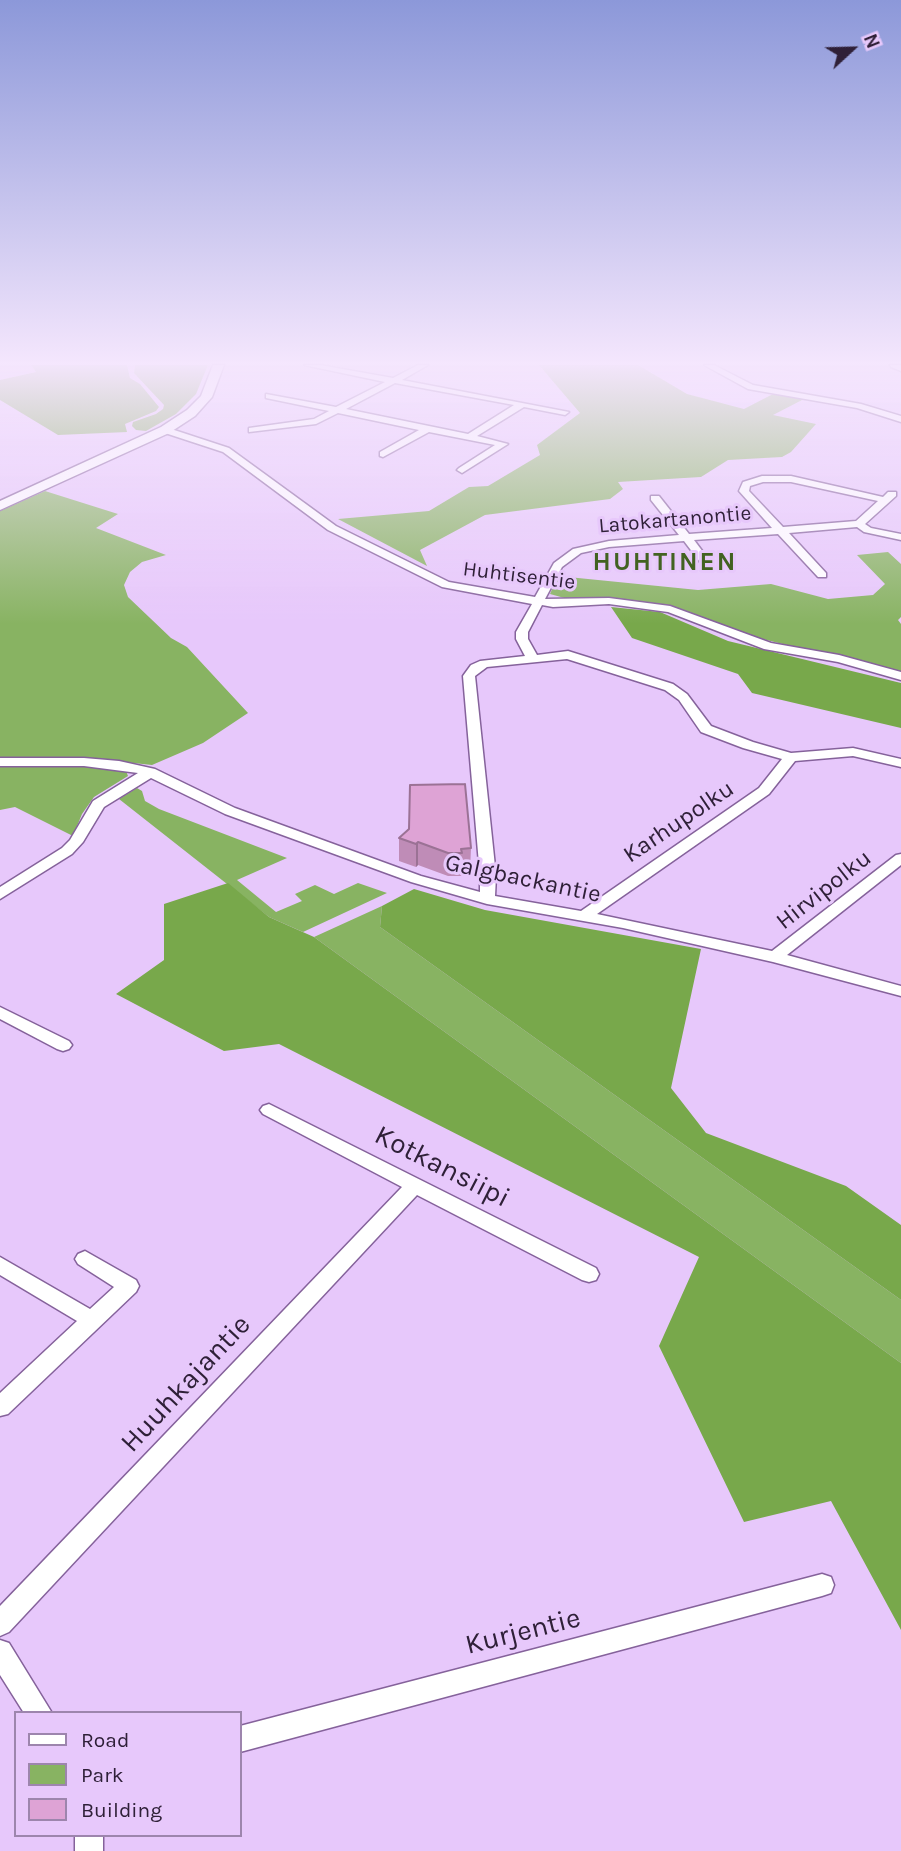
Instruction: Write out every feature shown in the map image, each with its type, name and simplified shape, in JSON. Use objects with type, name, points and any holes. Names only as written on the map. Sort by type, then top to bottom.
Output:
[{"type":"street","points":[[0,506],[119,451]]},
{"type":"street","name":"Huhtisentie","points":[[228,451],[332,528],[430,579],[461,589],[539,602],[568,605],[609,601],[670,609],[768,646],[839,659],[901,676]]},
{"type":"street","points":[[383,454],[388,451]]},
{"type":"street","points":[[462,470],[491,451]]},
{"type":"street","points":[[822,575],[744,491],[746,485],[762,479],[792,479],[888,497],[859,524],[868,530],[901,537]]},
{"type":"street","points":[[655,499],[707,564]]},
{"type":"street","name":"Latokartanontie","points":[[532,657],[522,639],[522,632],[558,565],[577,551],[609,544],[859,524]]},
{"type":"street","points":[[487,899],[488,876],[470,676],[475,668],[484,664],[568,655],[670,687],[683,697],[706,729],[791,757],[853,752],[901,763]]},
{"type":"street","name":"Karhupolku","points":[[584,916],[764,791],[791,757]]},
{"type":"street","name":"Galgbackantie","points":[[0,762],[84,762],[119,765],[150,772],[218,806],[416,879],[487,899],[584,916],[775,957],[901,991]]},
{"type":"street","points":[[0,894],[67,851],[76,842],[98,804],[150,772]]},
{"type":"street","name":"Hirvipolku","points":[[775,957],[901,858]]},
{"type":"street","points":[[0,1012],[63,1045]]},
{"type":"street","name":"Kotkansiipi","points":[[269,1110],[589,1274]]},
{"type":"street","name":"Huuhkajantie","points":[[0,1624],[415,1185]]},
{"type":"street","points":[[0,1408],[129,1286],[85,1259]]},
{"type":"street","points":[[0,1265],[92,1321]]},
{"type":"street","name":"Kurjentie","points":[[242,1738],[822,1586]]},
{"type":"street","points":[[0,1652],[38,1711]]},
{"type":"green space","points":[[539,451],[792,451],[782,457],[728,460],[701,477],[618,482],[623,489],[610,499],[485,515],[420,550],[427,566],[338,519],[429,511],[469,487],[488,486],[540,455]]},
{"type":"green space","points":[[45,491],[118,514],[96,528],[166,555],[142,562],[130,572],[124,585],[128,597],[171,638],[187,647],[248,713],[203,743],[152,765],[86,758],[0,757],[0,511]]},
{"type":"green space","points":[[888,552],[901,564],[901,617],[898,620],[901,624],[901,673],[742,634],[675,608],[568,599],[550,594],[558,576],[698,590],[771,584],[828,599],[873,595],[885,584],[857,555]]},
{"type":"green space","points":[[611,607],[660,612],[728,641],[901,683],[901,728],[752,693],[738,674],[632,638]]},
{"type":"green space","points":[[0,765],[103,767],[126,771],[128,776],[94,797],[82,814],[73,836],[15,807],[0,810]]},
{"type":"green space","points":[[137,788],[142,791],[145,801],[159,809],[287,858],[237,880],[276,912],[302,901],[295,894],[315,885],[334,894],[358,883],[387,893],[303,932],[269,917],[119,799]]},
{"type":"green space","points":[[228,883],[269,917],[314,937],[901,1363],[901,1630],[831,1501],[744,1522],[659,1346],[699,1257],[279,1044],[224,1051],[116,994],[164,960],[164,904]]},
{"type":"green space","points":[[414,889],[485,910],[701,949],[671,1088],[706,1133],[846,1186],[901,1225],[901,1300],[380,927],[382,906]]},
{"type":"green space","points":[[382,906],[380,927],[901,1300],[901,1363],[314,937]]},
{"type":"building","points":[[465,784],[471,848],[461,849],[462,853],[448,853],[399,838],[409,829],[410,785]]},
{"type":"district","name":"HUHTINEN","points":[[665,563]]}]
